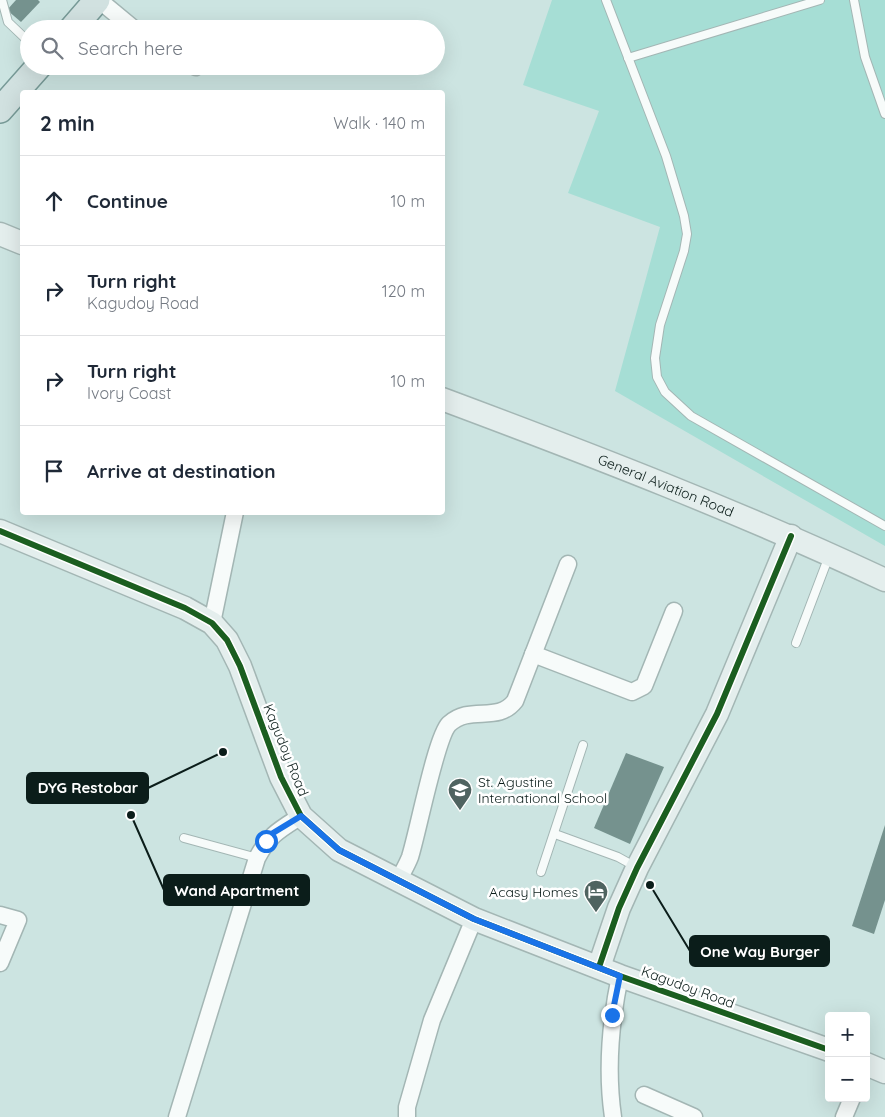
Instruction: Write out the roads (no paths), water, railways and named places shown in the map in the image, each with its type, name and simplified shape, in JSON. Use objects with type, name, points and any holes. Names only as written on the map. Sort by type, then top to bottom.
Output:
[{"type":"main road","points":[[80,20],[98,0]]},
{"type":"main road","points":[[0,110],[31,75]]},
{"type":"street","points":[[98,0],[123,20]]},
{"type":"street","points":[[0,234],[20,242]]},
{"type":"street","name":"General Aviation Road","points":[[445,401],[607,460],[791,536],[885,580]]},
{"type":"street","points":[[212,622],[233,515]]},
{"type":"street","name":"Kagudoy Road","points":[[0,531],[185,608],[212,622],[227,640],[240,666],[281,777],[301,816],[339,850],[474,919],[599,966],[620,976],[825,1049]]},
{"type":"street","points":[[599,966],[619,908],[718,714],[791,536]]},
{"type":"street","points":[[398,881],[410,857],[444,731],[464,715],[473,712],[496,714],[512,705],[568,564]]},
{"type":"street","points":[[533,654],[632,692],[639,690],[644,686],[674,611]]},
{"type":"street","points":[[177,1117],[257,858],[266,841],[273,833],[301,816]]},
{"type":"street","points":[[0,915],[18,920],[0,963]]},
{"type":"street","points":[[407,1117],[407,1107],[432,1020],[474,919]]},
{"type":"street","points":[[614,1117],[608,1083],[612,1015],[620,976]]},
{"type":"street","points":[[870,1066],[885,1072]]},
{"type":"street","points":[[644,1095],[694,1117]]},
{"type":"street","points":[[844,1117],[850,1102]]},
{"type":"lane","points":[[2,0],[8,22],[20,33]]},
{"type":"lane","points":[[606,0],[666,156],[684,216],[687,234],[684,251],[660,326],[655,358],[657,377],[664,392],[691,416],[885,526]]},
{"type":"lane","points":[[628,58],[820,0]]},
{"type":"lane","points":[[854,0],[865,57],[885,114]]},
{"type":"lane","points":[[796,643],[829,554]]},
{"type":"lane","points":[[541,872],[583,745]]},
{"type":"lane","points":[[555,834],[618,857],[638,868]]},
{"type":"lane","points":[[184,838],[257,858]]},
{"type":"place","name":"DYG Restobar","points":[[223,752]]},
{"type":"place","name":"St. Agustine International School","points":[[460,811]]},
{"type":"place","name":"Wand Apartment","points":[[131,815]]},
{"type":"place","name":"One Way Burger","points":[[650,885]]},
{"type":"place","name":"Acasy Homes","points":[[596,913]]}]
